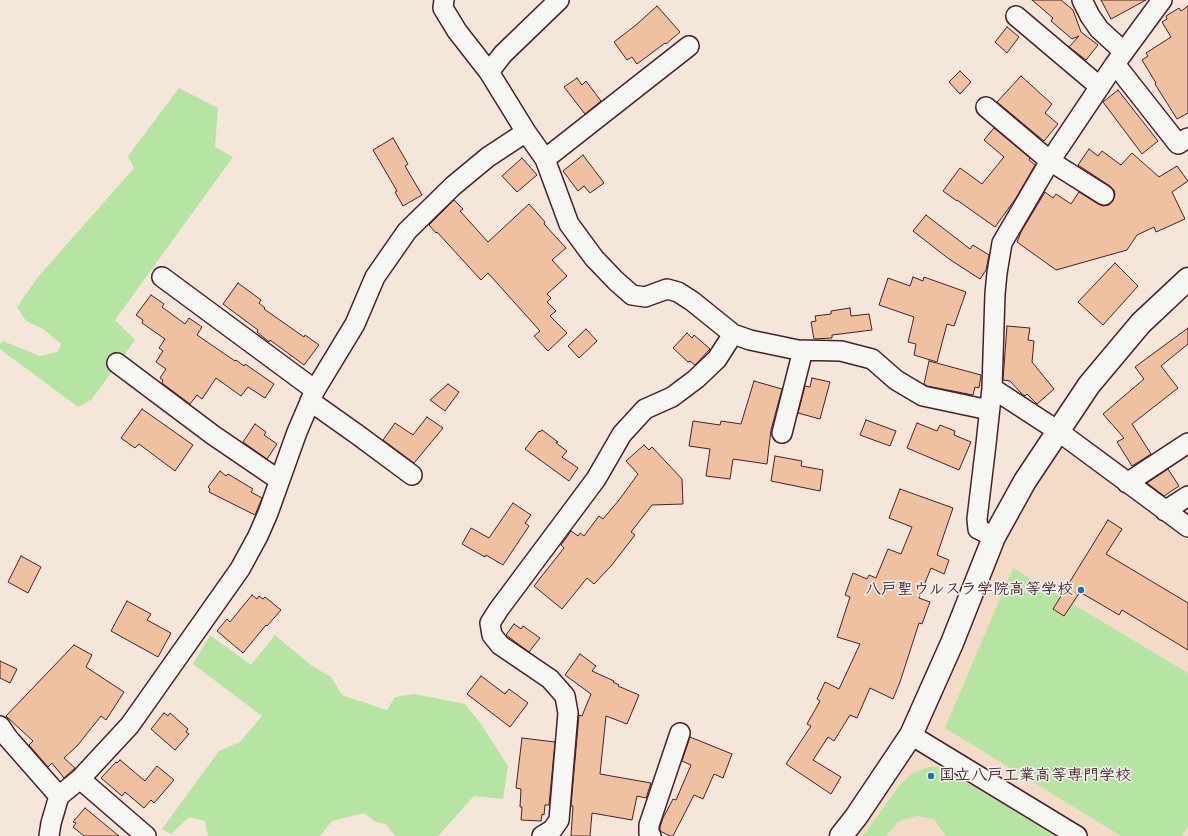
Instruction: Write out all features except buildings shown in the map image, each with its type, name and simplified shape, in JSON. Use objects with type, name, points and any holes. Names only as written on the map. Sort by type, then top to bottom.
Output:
[{"type":"street","points":[[444,0],[443,8],[457,31],[489,72],[526,132],[545,159],[569,224],[594,258],[632,295],[645,297],[667,289],[678,292],[692,301],[733,334],[750,340],[804,350],[841,351],[872,359],[896,380],[923,396],[989,410]]},
{"type":"street","points":[[489,72],[503,54],[560,0]]},
{"type":"street","points":[[1082,0],[1090,16],[1178,144],[1188,138]]},
{"type":"street","points":[[994,537],[978,529],[977,519],[992,388],[995,294],[1002,242],[1050,161],[1120,58],[1162,0]]},
{"type":"street","points":[[1016,16],[1100,87]]},
{"type":"street","points":[[545,159],[689,46]]},
{"type":"street","points":[[986,107],[1050,161],[1104,196]]},
{"type":"street","points":[[49,836],[51,823],[59,796],[80,779],[130,725],[240,569],[258,536],[296,432],[312,396],[354,324],[375,276],[407,232],[452,186],[488,157],[526,132]]},
{"type":"street","points":[[162,277],[312,396],[358,435],[412,475]]},
{"type":"street","points":[[841,836],[856,817],[911,735],[952,643],[994,537],[1025,481],[1089,385],[1141,324],[1188,279]]},
{"type":"street","points":[[542,836],[552,830],[559,820],[568,713],[565,696],[550,679],[500,645],[492,635],[490,624],[596,479],[622,434],[645,409],[672,397],[696,379],[717,359],[733,334]]},
{"type":"street","points":[[782,433],[804,350]]},
{"type":"street","points":[[117,363],[213,435],[279,480]]},
{"type":"street","points":[[992,388],[1058,431],[1188,528]]},
{"type":"street","points":[[1127,483],[1188,443]]},
{"type":"street","points":[[1166,511],[1188,496]]},
{"type":"street","points":[[0,726],[8,738],[59,796]]},
{"type":"street","points":[[651,836],[649,833],[649,825],[680,733]]},
{"type":"street","points":[[911,735],[1076,836]]},
{"type":"street","points":[[80,779],[146,836]]},
{"type":"shaded area","name":"八戸聖ウルスラ学院高等学校","points":[[1058,431],[1188,527],[1188,836],[841,836],[952,643]]},
{"type":"green space","points":[[179,88],[218,108],[215,147],[233,157],[115,320],[135,340],[92,399],[78,407],[0,349],[0,344],[3,341],[40,356],[58,352],[61,344],[43,329],[26,321],[17,307],[38,277],[134,168],[128,156]]},
{"type":"green space","points":[[1013,568],[1188,673],[1188,826],[1182,836],[1121,836],[945,728]]},
{"type":"green space","points":[[210,635],[251,665],[275,635],[312,666],[331,677],[342,695],[387,710],[395,697],[414,694],[465,704],[481,724],[508,766],[503,799],[474,796],[438,836],[395,836],[386,824],[376,822],[364,813],[332,821],[320,836],[208,836],[205,821],[189,817],[171,834],[162,829],[219,751],[240,742],[262,716],[193,664]]},
{"type":"green space","points":[[928,767],[941,767],[1057,836],[946,836],[934,819],[917,816],[899,821],[886,836],[863,836],[900,785],[910,775]]},
{"type":"place","name":"八戸聖ウルスラ学院高等学校","points":[[1081,590]]},
{"type":"place","name":"国立八戸工業高等専門学校","points":[[931,776]]}]
